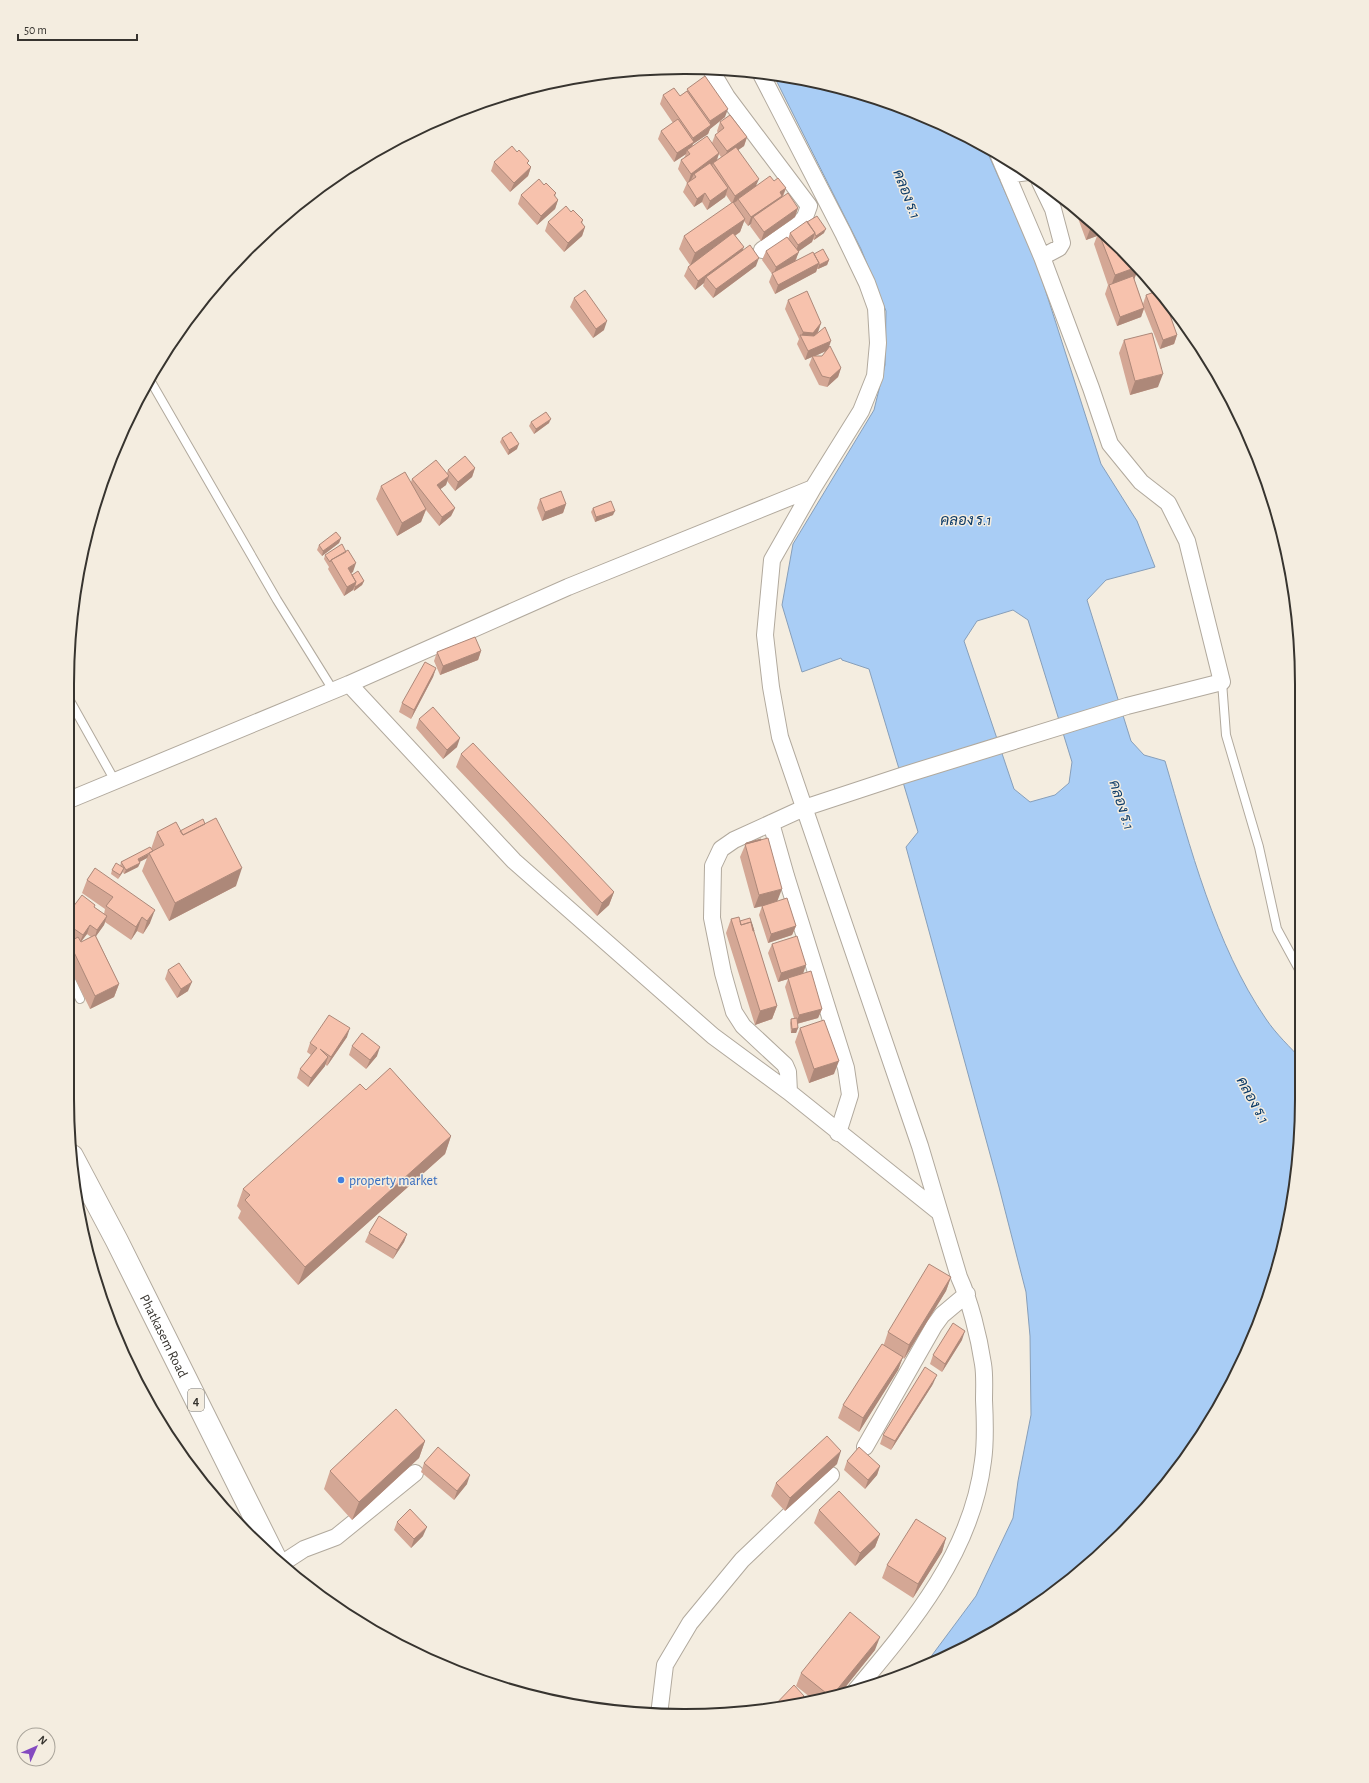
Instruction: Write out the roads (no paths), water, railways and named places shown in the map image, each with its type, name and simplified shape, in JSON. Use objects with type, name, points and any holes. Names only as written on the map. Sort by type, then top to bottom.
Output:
[{"type":"highway","name":"Phatkasem Road","points":[[78,1167],[117,1241],[268,1544]]},
{"type":"street","points":[[714,75],[727,97],[809,206],[805,217],[798,225],[762,250]]},
{"type":"street","points":[[764,79],[843,233],[867,283],[876,308],[878,343],[875,376],[861,411],[772,560],[765,635],[771,687],[780,737],[920,1146],[959,1277],[967,1294],[984,1365],[984,1460],[977,1497],[964,1535],[947,1569],[927,1601],[906,1631],[862,1682]]},
{"type":"street","points":[[789,1092],[788,1072],[785,1065],[743,1026],[734,1012],[723,973],[712,918],[713,866],[722,849],[734,840],[804,808],[901,776],[1127,706],[1222,682],[1187,541],[1168,503],[1141,482],[1110,444],[1091,388],[1042,257],[1002,164]]},
{"type":"street","points":[[1007,175],[1018,173]]},
{"type":"street","points":[[1042,257],[1059,248],[1062,243],[1053,209],[1045,192]]},
{"type":"street","points":[[74,798],[349,684],[568,587],[814,488]]},
{"type":"street","points":[[349,684],[514,861],[713,1036],[789,1092],[838,1133],[939,1212]]},
{"type":"street","points":[[771,823],[846,1068],[850,1095],[838,1133]]},
{"type":"street","points":[[865,1447],[934,1326],[942,1316],[967,1294]]},
{"type":"street","points":[[286,1560],[304,1549],[336,1537],[415,1474]]},
{"type":"street","points":[[660,1708],[665,1665],[690,1623],[742,1560],[831,1475]]},
{"type":"lane","points":[[153,385],[277,600],[333,690]]},
{"type":"lane","points":[[1222,682],[1226,735],[1259,847],[1277,929],[1295,962]]},
{"type":"lane","points":[[74,708],[115,781]]},
{"type":"lane","points":[[74,987],[80,1000]]},
{"type":"water","name":"คลอง ร.1","points":[[777,81],[843,95],[881,106],[918,120],[955,137],[989,155],[1037,264],[1101,464],[1137,521],[1155,567],[1106,580],[1087,600],[1131,741],[1144,755],[1165,761],[1194,860],[1218,927],[1232,959],[1248,990],[1270,1025],[1295,1052],[1294,1138],[1290,1178],[1274,1257],[1263,1295],[1249,1332],[1232,1369],[1213,1404],[1192,1438],[1169,1470],[1116,1530],[1087,1557],[1056,1583],[1024,1606],[990,1627],[930,1657],[976,1596],[1013,1518],[1018,1481],[1031,1415],[1030,1336],[1026,1292],[999,1187],[906,847],[918,832],[869,669],[842,660],[841,658],[802,672],[782,605],[793,544],[874,410],[885,365],[886,311],[861,249]],"holes":[[[1013,610],[1028,620],[1072,762],[1069,783],[1055,795],[1030,802],[1014,789],[964,641],[977,621]]]},
{"type":"place","name":"property market","points":[[341,1180]]}]
